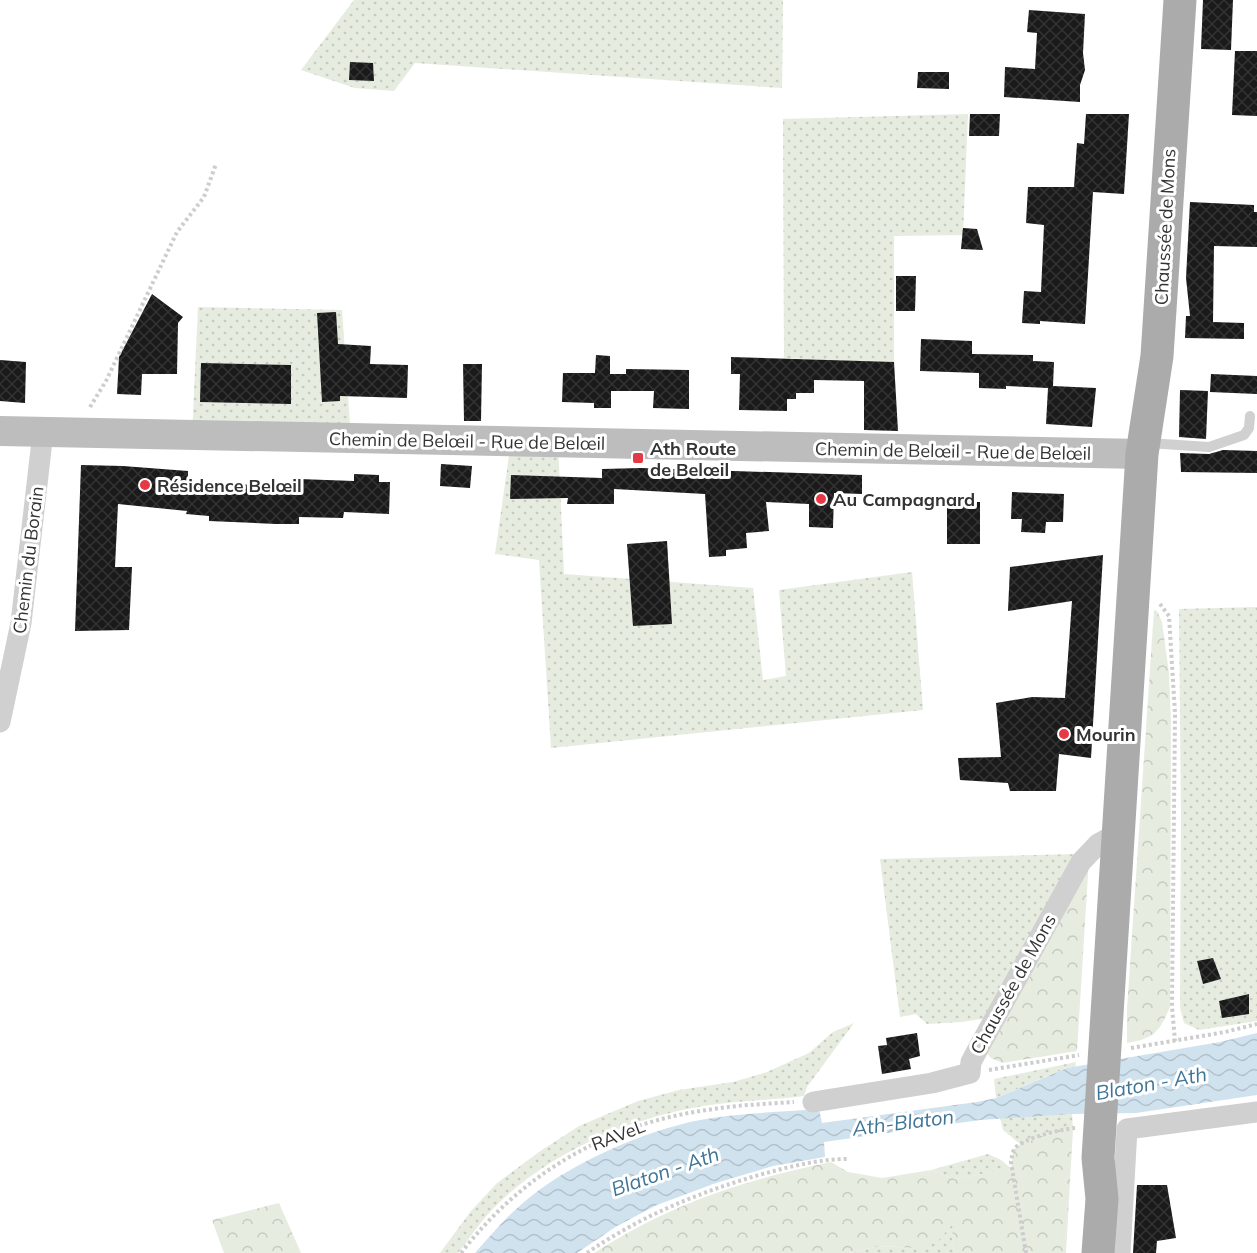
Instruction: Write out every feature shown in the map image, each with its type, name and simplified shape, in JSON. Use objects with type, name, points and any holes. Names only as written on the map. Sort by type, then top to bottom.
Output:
[{"type":"main road","name":"Chaussée de Mons","points":[[1143,448],[1136,378],[1160,0]]},
{"type":"main road","name":"Chaussée de Mons","points":[[1098,1253],[1102,1199],[1098,1158],[1133,585],[1143,448],[1157,356],[1180,0]]},
{"type":"main road","name":"Chaussée de Mons","points":[[1082,1253],[1086,1199],[1098,1158]]},
{"type":"street","name":"Chemin de Belœil - Rue de Belœil","points":[[0,431],[1143,448]]},
{"type":"street","name":"Chemin du Borain","points":[[0,722],[21,623],[44,432]]},
{"type":"street","name":"Chaussée de Mons","points":[[813,1102],[932,1083],[970,1073],[971,1062],[1081,862],[1098,844],[1118,833]]},
{"type":"street","points":[[1120,1253],[1127,1129],[1257,1112]]},
{"type":"lane","points":[[1143,448],[1209,447],[1244,435],[1249,428],[1250,416]]},
{"type":"path","points":[[76,433],[86,412],[106,381],[177,232],[204,197],[216,164]]},
{"type":"path","points":[[1133,585],[1155,598],[1169,616],[1175,713],[1172,961],[1175,1041]]},
{"type":"path","name":"RAVeL","points":[[461,1253],[480,1229],[507,1202],[560,1161],[595,1143],[641,1124],[707,1110],[813,1102]]},
{"type":"path","points":[[1026,1253],[1011,1162],[1013,1150],[1020,1144],[1033,1139],[1073,1128],[1084,1128]]},
{"type":"path","points":[[587,1253],[619,1233],[688,1198],[788,1168],[829,1159],[847,1159]]},
{"type":"green space","points":[[354,0],[783,0],[782,88],[415,63],[394,91],[355,88],[301,70]]},
{"type":"green space","points":[[968,114],[963,235],[894,236],[894,363],[784,358],[783,119]]},
{"type":"green space","points":[[198,307],[342,310],[351,439],[192,436]]},
{"type":"green space","points":[[511,442],[558,443],[564,574],[753,588],[763,680],[786,676],[779,590],[912,572],[923,710],[551,748],[539,560],[495,554]]},
{"type":"green space","points":[[1257,607],[1257,1021],[1199,1030],[1184,1023],[1180,1008],[1179,609]]},
{"type":"green space","points":[[1154,610],[1157,611],[1162,622],[1169,673],[1171,723],[1170,1007],[1155,1032],[1144,1039],[1127,1043],[1127,1009]]},
{"type":"green space","points":[[1077,854],[988,1018],[927,1024],[916,1014],[900,1017],[880,859]]},
{"type":"green space","points":[[1089,858],[1077,1051],[1002,1063],[991,1058],[984,1050]]},
{"type":"green space","points":[[854,1023],[807,1087],[804,1096],[715,1104],[676,1111],[596,1139],[570,1151],[523,1182],[490,1212],[458,1253],[440,1253],[471,1211],[497,1183],[579,1126],[638,1101],[679,1090],[733,1082],[767,1072],[809,1053],[833,1032]]},
{"type":"green space","points":[[1076,1062],[1075,1067],[1066,1068],[996,1098],[994,1079]]},
{"type":"green space","points":[[1072,1114],[1073,1128],[1020,1144],[1003,1130],[1000,1118]]},
{"type":"green space","points":[[1073,1128],[1066,1253],[954,1253],[953,1224],[936,1243],[914,1248],[879,1246],[849,1253],[594,1253],[679,1207],[768,1177],[831,1162],[848,1172],[882,1178],[931,1170],[955,1179],[1011,1169],[1013,1150],[1020,1144]]},
{"type":"green space","points":[[988,1154],[1001,1160],[1012,1169],[955,1179],[931,1170]]},
{"type":"green space","points":[[279,1203],[301,1253],[224,1253],[212,1220]]},
{"type":"green space","points":[[954,1223],[952,1245],[954,1253],[849,1253],[879,1246],[914,1248]]},
{"type":"water","points":[[1257,1033],[1257,1095],[1136,1113],[1072,1114],[980,1120],[824,1142],[825,1157],[773,1166],[716,1183],[657,1205],[617,1226],[577,1253],[475,1253],[516,1209],[561,1176],[606,1151],[678,1125],[729,1116],[819,1109],[822,1123],[977,1102],[996,1098],[1067,1068],[1220,1042]]},
{"type":"building","points":[[1203,0],[1233,0],[1231,50],[1201,49]]},
{"type":"building","points":[[1029,10],[1085,14],[1083,53],[1085,70],[1080,85],[1080,102],[1004,97],[1005,67],[1035,69],[1037,33],[1027,32]]},
{"type":"building","points":[[1235,51],[1257,51],[1257,116],[1232,115]]},
{"type":"building","points":[[350,62],[373,63],[374,81],[349,80]]},
{"type":"building","points":[[918,72],[949,72],[949,89],[917,88]]},
{"type":"building","points":[[970,114],[1000,114],[999,136],[969,136]]},
{"type":"building","points":[[1086,114],[1129,114],[1124,194],[1093,192],[1085,324],[1040,321],[1040,324],[1022,323],[1024,291],[1041,292],[1044,225],[1026,223],[1028,187],[1074,187],[1077,143],[1084,144]]},
{"type":"building","points":[[1190,202],[1254,205],[1254,212],[1257,212],[1257,247],[1214,246],[1213,322],[1244,323],[1244,339],[1185,338],[1186,316],[1190,316],[1186,278]]},
{"type":"building","points":[[963,228],[977,229],[983,250],[961,249]]},
{"type":"building","points":[[896,276],[916,276],[915,311],[896,311]]},
{"type":"building","points":[[152,294],[183,317],[178,323],[177,374],[142,374],[141,395],[117,394],[119,357]]},
{"type":"building","points":[[336,312],[338,344],[371,346],[370,364],[408,365],[407,398],[340,396],[340,401],[322,402],[317,313]]},
{"type":"building","points":[[921,339],[972,341],[972,354],[1033,355],[1033,361],[1054,362],[1053,386],[1096,388],[1092,427],[1046,424],[1048,388],[1006,386],[1006,389],[979,388],[979,373],[920,371]]},
{"type":"building","points":[[596,355],[610,356],[610,374],[626,374],[626,369],[689,370],[689,409],[653,408],[654,391],[611,391],[611,408],[594,408],[594,403],[562,402],[563,373],[595,373]]},
{"type":"building","points":[[731,357],[894,362],[898,431],[864,430],[864,381],[814,380],[814,393],[796,393],[796,399],[787,399],[787,411],[739,410],[740,374],[731,374]]},
{"type":"building","points":[[0,360],[26,362],[25,403],[0,401]]},
{"type":"building","points":[[201,363],[291,365],[291,404],[200,402]]},
{"type":"building","points":[[463,364],[482,364],[481,421],[464,421]]},
{"type":"building","points":[[1211,374],[1257,376],[1257,394],[1210,392]]},
{"type":"building","points":[[1180,390],[1208,391],[1206,439],[1179,437]]},
{"type":"building","points":[[1223,450],[1257,451],[1257,473],[1181,472],[1180,453],[1209,454]]},
{"type":"building","points":[[441,464],[472,466],[470,488],[440,486]]},
{"type":"building","points":[[81,465],[188,471],[188,482],[256,485],[299,486],[299,479],[354,481],[354,474],[379,475],[379,482],[390,482],[389,514],[344,512],[343,518],[299,517],[299,524],[276,524],[209,521],[209,516],[186,514],[187,511],[118,504],[115,567],[132,567],[129,630],[75,631]]},
{"type":"building","points":[[641,468],[862,475],[862,494],[834,493],[833,528],[809,527],[809,504],[766,502],[769,531],[746,533],[747,548],[726,550],[726,556],[709,557],[705,494],[614,489],[614,504],[567,504],[568,498],[510,499],[511,475],[602,478],[602,469]]},
{"type":"building","points":[[1012,492],[1064,494],[1063,522],[1046,522],[1045,533],[1021,532],[1022,519],[1011,519]]},
{"type":"building","points":[[947,502],[980,502],[980,544],[947,544]]},
{"type":"building","points":[[667,541],[672,624],[633,626],[627,544]]},
{"type":"building","points":[[1103,555],[1091,758],[1059,754],[1056,791],[1010,791],[1008,783],[960,780],[958,758],[1001,757],[996,703],[1032,697],[1065,698],[1072,601],[1008,611],[1010,567]]},
{"type":"building","points":[[1213,958],[1221,979],[1203,984],[1197,961]]},
{"type":"building","points":[[1249,994],[1249,1014],[1222,1018],[1219,1001]]},
{"type":"building","points":[[917,1033],[920,1056],[909,1059],[911,1069],[882,1074],[878,1046],[887,1045],[886,1038]]},
{"type":"building","points":[[1137,1185],[1167,1185],[1176,1238],[1157,1241],[1156,1253],[1133,1253]]},
{"type":"place","name":"Ath Route de Belœil","points":[[638,458]]},
{"type":"place","name":"Résidence Belœil","points":[[145,485]]},
{"type":"place","name":"Au Campagnard","points":[[821,499]]},
{"type":"place","name":"Mourin","points":[[1064,734]]},
{"type":"water label","name":"Blaton - Ath","points":[[1151,1083]]},
{"type":"water label","name":"Ath-Blaton","points":[[903,1122]]},
{"type":"water label","name":"Blaton - Ath","points":[[665,1171]]}]
